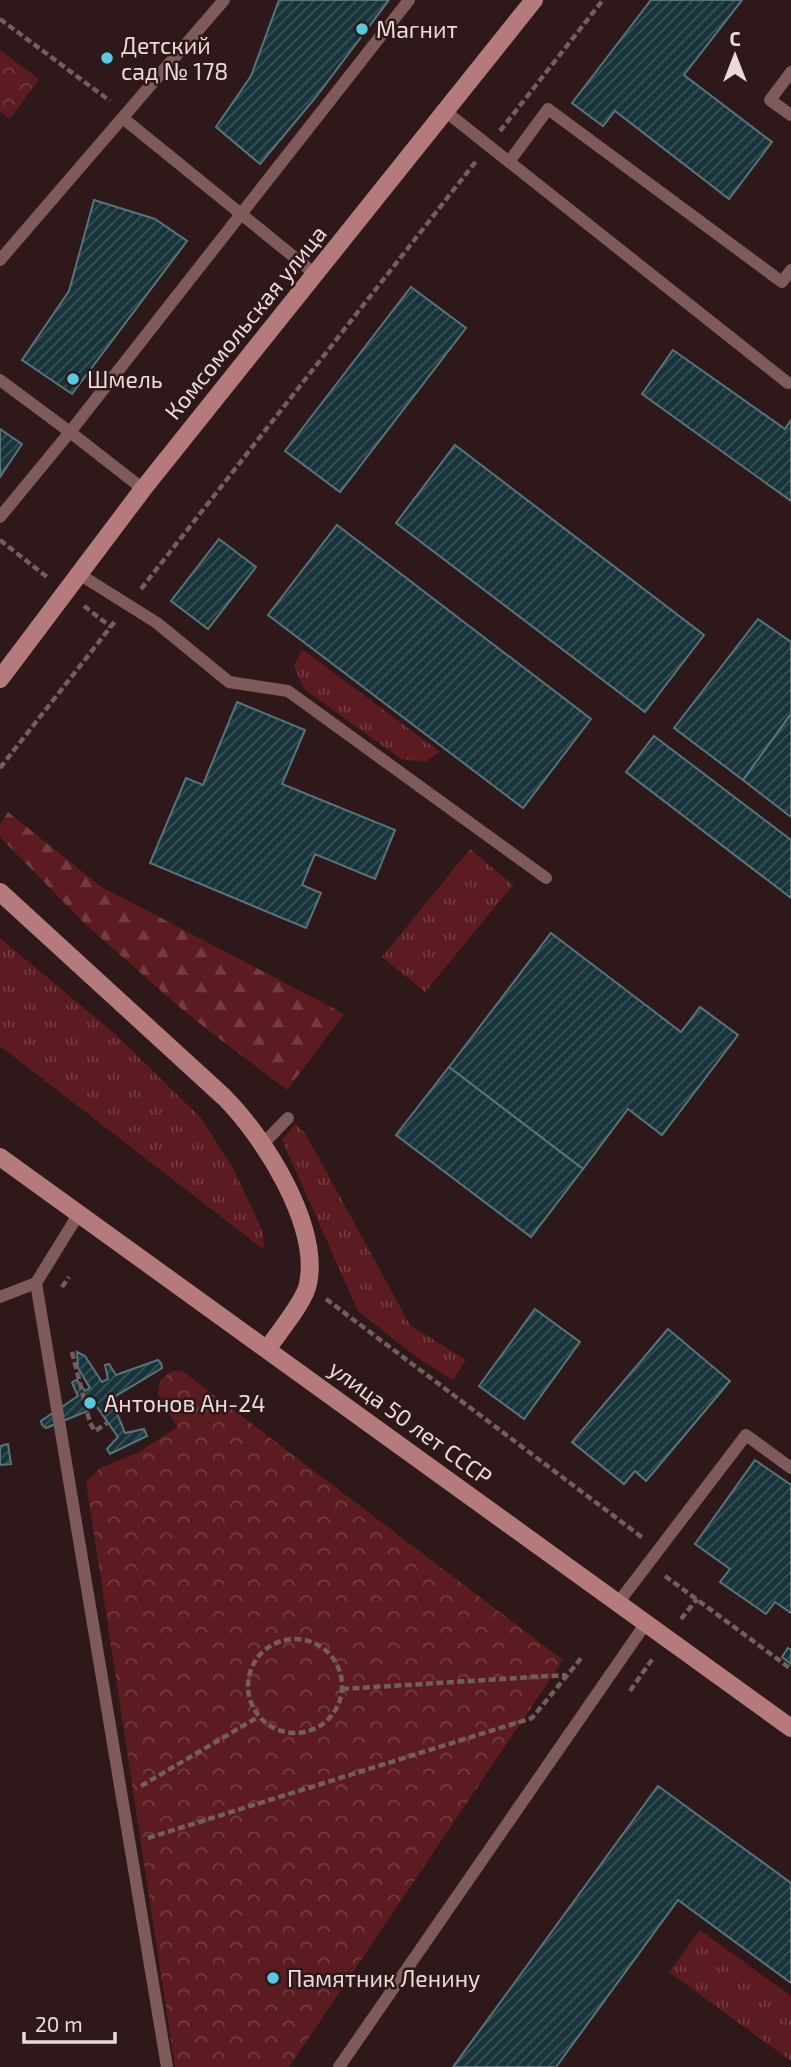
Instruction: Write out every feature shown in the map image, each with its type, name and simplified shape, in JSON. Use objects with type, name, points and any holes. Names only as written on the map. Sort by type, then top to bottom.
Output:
[{"type":"main road","name":"Комсомольская улица","points":[[0,679],[143,489],[534,0]]},
{"type":"main road","points":[[0,892],[248,1121],[284,1181],[308,1246],[308,1286],[268,1348]]},
{"type":"main road","name":"улица 50 лет СССР","points":[[0,1157],[791,1728]]},
{"type":"lane","points":[[0,260],[126,117],[223,0]]},
{"type":"lane","points":[[0,517],[70,432],[409,0]]},
{"type":"lane","points":[[791,72],[770,100],[791,115]]},
{"type":"lane","points":[[509,162],[548,109],[782,282],[791,270]]},
{"type":"lane","points":[[445,111],[788,383]]},
{"type":"lane","points":[[126,117],[315,274]]},
{"type":"lane","points":[[0,380],[143,489]]},
{"type":"lane","points":[[79,574],[157,623],[229,682],[288,691],[546,878]]},
{"type":"lane","points":[[262,1145],[288,1118]]},
{"type":"lane","points":[[0,1297],[36,1283],[78,1215]]},
{"type":"lane","points":[[36,1283],[167,2067]]},
{"type":"lane","points":[[618,1603],[746,1435],[791,1468]]},
{"type":"lane","points":[[340,2067],[646,1623]]},
{"type":"path","points":[[0,768],[603,0]]},
{"type":"path","points":[[0,19],[126,117]]},
{"type":"path","points":[[57,1293],[69,1277]]},
{"type":"path","points":[[308,1286],[659,1549],[666,1556],[655,1568],[791,1669]]},
{"type":"path","points":[[70,1345],[90,1423],[95,1431],[107,1423]]},
{"type":"path","points":[[296,1638],[324,1648],[335,1659],[341,1674],[342,1689],[339,1705],[330,1718],[310,1730],[286,1733],[271,1727],[258,1717],[250,1703],[247,1687],[249,1671],[267,1647],[281,1640],[296,1638]]},
{"type":"path","points":[[130,1843],[532,1718],[583,1656]]},
{"type":"path","points":[[342,1689],[567,1675]]},
{"type":"path","points":[[122,1797],[258,1717]]},
{"type":"green space","points":[[0,50],[39,79],[10,119],[0,112]]},
{"type":"green space","points":[[302,649],[440,752],[425,762],[401,759],[304,689],[294,666]]},
{"type":"green space","points":[[8,812],[100,886],[344,1014],[287,1090],[191,1017],[86,925],[0,837],[0,824]]},
{"type":"green space","points":[[470,849],[513,885],[425,992],[382,957]]},
{"type":"green space","points":[[0,938],[114,1033],[201,1118],[234,1170],[263,1232],[264,1250],[0,1046]]},
{"type":"green space","points":[[295,1124],[305,1133],[410,1325],[466,1360],[453,1380],[419,1359],[358,1311],[282,1140]]},
{"type":"green space","points":[[181,1370],[563,1660],[289,2067],[175,2067],[86,1482],[100,1468],[139,1452],[177,1427],[158,1395],[159,1382],[170,1372]]},
{"type":"green space","points":[[700,1930],[791,1996],[791,2061],[669,1972]]},
{"type":"building","points":[[279,0],[389,0],[316,97],[260,164],[216,127],[251,76]]},
{"type":"building","points":[[651,0],[742,0],[684,75],[772,142],[729,199],[615,111],[603,126],[572,103]]},
{"type":"building","points":[[94,200],[155,219],[187,241],[72,394],[22,360],[69,291]]},
{"type":"building","points":[[411,287],[466,328],[340,492],[285,451]]},
{"type":"building","points":[[673,350],[785,429],[791,420],[791,501],[642,394]]},
{"type":"building","points":[[0,429],[22,444],[0,477]]},
{"type":"building","points":[[455,445],[704,635],[645,712],[396,523]]},
{"type":"building","points":[[337,525],[591,719],[523,808],[268,615]]},
{"type":"building","points":[[219,539],[256,567],[208,629],[171,601]]},
{"type":"building","points":[[758,619],[791,642],[791,714],[743,780],[674,728]]},
{"type":"building","points":[[237,702],[305,730],[282,784],[395,830],[375,879],[315,854],[302,885],[321,893],[306,928],[150,863],[186,778],[203,785]]},
{"type":"building","points":[[791,714],[791,817],[743,780]]},
{"type":"building","points":[[654,736],[791,840],[791,898],[626,772]]},
{"type":"building","points":[[551,933],[681,1032],[700,1007],[738,1035],[662,1135],[628,1109],[583,1169],[449,1067]]},
{"type":"building","points":[[449,1067],[583,1169],[531,1237],[396,1135]]},
{"type":"building","points":[[535,1309],[580,1342],[524,1419],[479,1386]]},
{"type":"building","points":[[668,1329],[730,1381],[646,1481],[635,1471],[624,1484],[572,1442]]},
{"type":"building","name":"Антонов Ан-24","points":[[77,1352],[85,1356],[102,1382],[108,1379],[105,1365],[109,1364],[116,1375],[158,1360],[161,1363],[162,1368],[111,1399],[125,1433],[144,1429],[147,1436],[110,1454],[107,1449],[118,1437],[97,1407],[46,1428],[42,1425],[41,1421],[78,1396],[72,1383],[74,1381],[77,1380],[85,1391],[90,1388],[78,1368]]},
{"type":"building","points":[[8,1444],[11,1464],[0,1465],[0,1446]]},
{"type":"building","points":[[755,1460],[791,1485],[791,1613],[775,1602],[766,1614],[720,1582],[730,1569],[695,1544]]},
{"type":"building","points":[[788,1648],[791,1650],[791,1664],[782,1657]]},
{"type":"building","points":[[658,1786],[791,1883],[791,1983],[678,1900],[556,2067],[453,2067]]},
{"type":"place","name":"Магнит","points":[[362,29]]},
{"type":"place","name":"Детский сад № 178","points":[[107,58]]},
{"type":"place","name":"Шмель","points":[[73,379]]},
{"type":"place","name":"Антонов Ан-24","points":[[90,1403]]},
{"type":"place","name":"Памятник Ленину","points":[[273,1978]]}]
